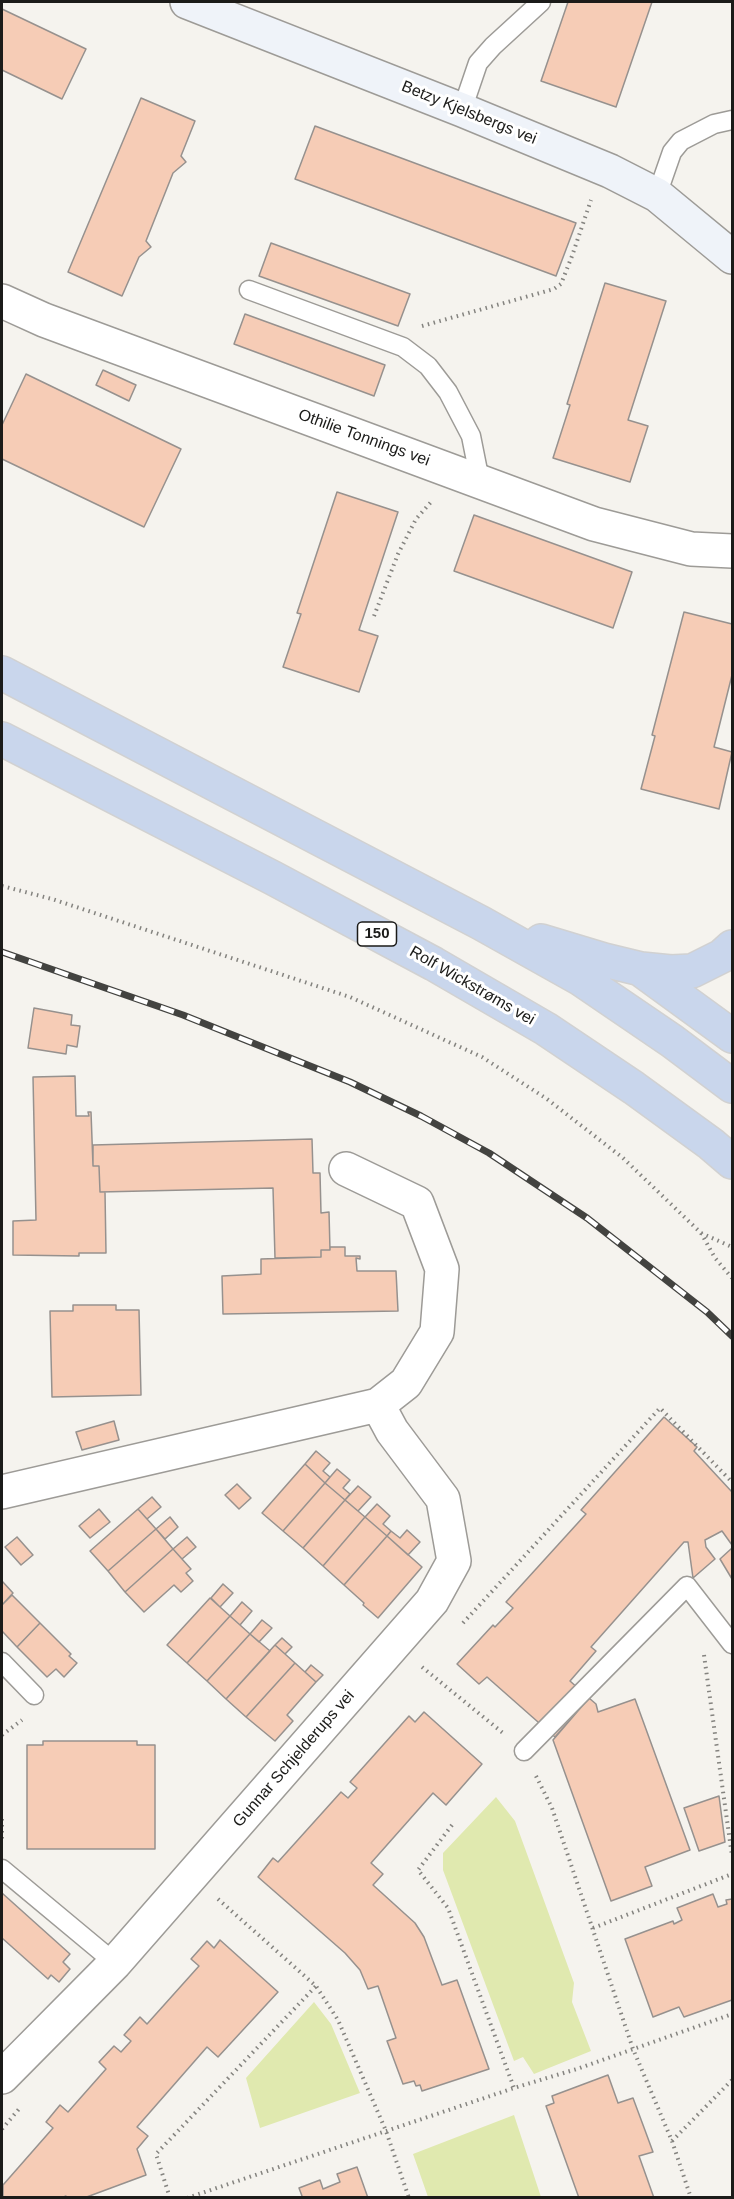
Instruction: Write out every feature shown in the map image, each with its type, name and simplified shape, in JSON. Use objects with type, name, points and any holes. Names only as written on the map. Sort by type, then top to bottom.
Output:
[{"type":"highway","points":[[2,673],[481,923],[581,979],[672,1041],[732,1086]]},
{"type":"highway","name":"Rolf Wickstrøms vei","points":[[2,740],[273,878],[434,964],[546,1029],[634,1088],[732,1162]]},
{"type":"highway","points":[[481,923],[604,960],[672,972],[692,971],[722,956],[732,947]]},
{"type":"highway","points":[[639,968],[732,1036]]},
{"type":"street","name":"Betzy Kjelsbergs vei","points":[[187,2],[610,171],[657,195],[732,257]]},
{"type":"street","name":"Othilie Tonnings vei","points":[[2,302],[594,524],[691,549],[732,551]]},
{"type":"street","points":[[2,1492],[378,1405],[406,1383],[437,1332],[442,1269],[417,1203],[346,1169]]},
{"type":"street","name":"Gunnar Schjelderups vei","points":[[2,2078],[115,1963],[432,1601],[454,1561],[443,1499],[392,1431],[378,1405]]},
{"type":"lane","points":[[462,110],[478,63],[541,2]]},
{"type":"lane","points":[[657,195],[672,152],[681,141],[714,124],[732,120]]},
{"type":"lane","points":[[249,290],[403,347],[429,366],[448,392],[471,436],[480,481]]},
{"type":"lane","points":[[524,1751],[687,1586],[732,1644]]},
{"type":"lane","points":[[2,1662],[34,1695]]},
{"type":"lane","points":[[2,1869],[115,1963]]},
{"type":"path","points":[[414,328],[554,290],[561,284],[594,191]]},
{"type":"path","points":[[374,616],[398,554],[416,519],[433,499]]},
{"type":"path","points":[[2,886],[52,899],[350,997],[482,1056],[547,1099],[624,1158],[701,1233],[714,1258],[732,1278]]},
{"type":"path","points":[[701,1233],[732,1247]]},
{"type":"path","points":[[660,1408],[732,1482]]},
{"type":"path","points":[[695,1597],[732,1856]]},
{"type":"path","points":[[422,1667],[524,1751],[552,1808],[633,2049],[672,2141],[691,2198]]},
{"type":"path","points":[[2,1819],[2,1836]]},
{"type":"path","points":[[452,1825],[418,1870],[448,1908],[514,2088]]},
{"type":"path","points":[[592,1929],[732,1874]]},
{"type":"path","points":[[213,1895],[316,1986],[338,2020],[386,2131],[409,2198]]},
{"type":"path","points":[[170,2198],[156,2154],[316,1986]]},
{"type":"path","points":[[187,2198],[732,2014]]},
{"type":"path","points":[[672,2141],[732,2080]]},
{"type":"green space","points":[[496,1797],[515,1821],[574,1983],[572,2002],[591,2051],[534,2074],[523,2057],[514,2061],[443,1870],[443,1853]]},
{"type":"green space","points":[[314,2002],[331,2024],[360,2093],[260,2128],[246,2078]]},
{"type":"green space","points":[[514,2115],[541,2197],[428,2197],[413,2154]]},
{"type":"building","points":[[568,2],[652,2],[616,107],[541,81]]},
{"type":"building","points":[[2,9],[86,49],[62,99],[2,70]]},
{"type":"building","points":[[141,98],[195,121],[181,156],[186,162],[173,173],[146,241],[151,247],[139,257],[122,296],[68,272]]},
{"type":"building","points":[[315,126],[576,223],[556,276],[295,179]]},
{"type":"building","points":[[271,243],[410,294],[398,326],[259,276]]},
{"type":"building","points":[[605,283],[666,301],[628,420],[648,426],[630,482],[553,458],[570,405],[567,404]]},
{"type":"building","points":[[245,314],[385,365],[374,396],[234,344]]},
{"type":"building","points":[[103,370],[136,385],[129,401],[96,385]]},
{"type":"building","points":[[26,374],[181,449],[144,527],[2,459],[2,425]]},
{"type":"building","points":[[337,492],[398,512],[359,630],[378,636],[359,692],[283,667],[301,614],[297,613]]},
{"type":"building","points":[[474,515],[632,572],[613,628],[454,571]]},
{"type":"building","points":[[684,612],[732,624],[732,675],[714,747],[732,752],[719,809],[641,789],[655,736],[652,735]]},
{"type":"building","points":[[34,1008],[72,1015],[71,1025],[80,1026],[77,1047],[67,1045],[66,1054],[28,1048]]},
{"type":"building","points":[[75,1076],[76,1116],[89,1116],[88,1112],[91,1112],[93,1166],[99,1166],[100,1192],[105,1192],[106,1253],[79,1253],[79,1256],[13,1255],[13,1221],[36,1220],[33,1077]]},
{"type":"building","points":[[312,1139],[313,1173],[320,1173],[321,1213],[329,1212],[330,1250],[321,1250],[321,1257],[275,1258],[273,1188],[100,1192],[99,1166],[93,1166],[93,1145]]},
{"type":"building","points":[[330,1247],[345,1247],[345,1256],[360,1256],[360,1259],[356,1258],[357,1271],[396,1271],[398,1311],[223,1314],[222,1276],[261,1274],[261,1259],[321,1257],[321,1250],[330,1250]]},
{"type":"building","points":[[73,1305],[116,1305],[116,1310],[139,1310],[141,1395],[52,1397],[50,1311],[73,1311]]},
{"type":"building","points":[[664,1417],[697,1447],[694,1451],[732,1492],[732,1545],[722,1531],[705,1540],[706,1547],[715,1559],[693,1578],[688,1542],[684,1542],[591,1647],[596,1651],[570,1681],[589,1698],[555,1737],[487,1677],[479,1684],[457,1664],[493,1625],[495,1627],[513,1608],[506,1602],[586,1514],[581,1510]]},
{"type":"building","points":[[114,1421],[119,1440],[82,1450],[76,1432]]},
{"type":"building","points":[[316,1451],[330,1463],[323,1471],[330,1477],[325,1483],[305,1464]]},
{"type":"building","points":[[305,1464],[325,1483],[283,1531],[262,1513]]},
{"type":"building","points":[[337,1469],[350,1480],[343,1488],[350,1494],[345,1500],[325,1483]]},
{"type":"building","points":[[325,1483],[345,1500],[303,1548],[283,1531]]},
{"type":"building","points":[[237,1484],[251,1498],[239,1509],[225,1495]]},
{"type":"building","points":[[358,1486],[371,1497],[358,1511],[345,1500]]},
{"type":"building","points":[[152,1497],[161,1507],[147,1519],[138,1509]]},
{"type":"building","points":[[345,1500],[365,1517],[323,1566],[303,1548]]},
{"type":"building","points":[[377,1504],[390,1516],[383,1524],[391,1531],[387,1536],[365,1517]]},
{"type":"building","points":[[99,1509],[110,1522],[90,1538],[79,1526]]},
{"type":"building","points":[[138,1509],[156,1529],[108,1571],[90,1551]]},
{"type":"building","points":[[170,1517],[178,1527],[165,1539],[156,1529]]},
{"type":"building","points":[[365,1517],[387,1536],[344,1585],[323,1566]]},
{"type":"building","points":[[156,1529],[173,1549],[125,1592],[108,1571]]},
{"type":"building","points":[[407,1530],[420,1542],[408,1555],[387,1536],[391,1531],[400,1538]]},
{"type":"building","points":[[387,1536],[422,1567],[378,1618],[344,1585]]},
{"type":"building","points":[[17,1537],[33,1555],[21,1565],[5,1547]]},
{"type":"building","points":[[187,1537],[196,1547],[182,1559],[173,1549]]},
{"type":"building","points":[[732,1548],[732,1579],[720,1559]]},
{"type":"building","points":[[173,1549],[191,1569],[186,1573],[193,1581],[181,1592],[174,1585],[144,1612],[125,1592]]},
{"type":"building","points":[[2,1581],[13,1593],[2,1605]]},
{"type":"building","points":[[223,1584],[233,1593],[220,1607],[211,1598]]},
{"type":"building","points":[[12,1595],[40,1623],[17,1647],[2,1631],[2,1605]]},
{"type":"building","points":[[210,1598],[230,1616],[187,1663],[167,1645]]},
{"type":"building","points":[[242,1602],[252,1611],[240,1625],[230,1616]]},
{"type":"building","points":[[230,1616],[250,1634],[207,1681],[187,1663]]},
{"type":"building","points":[[262,1620],[272,1628],[259,1642],[250,1634]]},
{"type":"building","points":[[40,1623],[77,1663],[64,1677],[56,1669],[47,1677],[17,1647]]},
{"type":"building","points":[[250,1634],[270,1651],[226,1699],[207,1681]]},
{"type":"building","points":[[282,1638],[292,1647],[285,1654],[275,1645]]},
{"type":"building","points":[[275,1645],[295,1663],[246,1717],[226,1699]]},
{"type":"building","points":[[295,1663],[316,1682],[287,1715],[293,1721],[275,1741],[246,1717]]},
{"type":"building","points":[[311,1665],[323,1675],[316,1682],[305,1672]]},
{"type":"building","points":[[589,1698],[596,1704],[598,1712],[635,1699],[690,1850],[645,1867],[652,1886],[611,1901],[553,1740]]},
{"type":"building","points":[[424,1712],[482,1764],[446,1805],[433,1793],[371,1863],[383,1874],[373,1885],[415,1923],[424,1937],[442,1985],[457,1980],[489,2069],[422,2091],[420,2085],[416,2086],[414,2081],[403,2084],[387,2041],[396,2038],[378,1986],[368,1989],[360,1970],[345,1953],[258,1877],[273,1858],[278,1862],[341,1792],[348,1798],[357,1788],[350,1782],[409,1716],[415,1722]]},
{"type":"building","points":[[43,1741],[137,1741],[137,1745],[155,1745],[155,1849],[27,1849],[27,1745],[43,1745]]},
{"type":"building","points":[[719,1796],[725,1842],[699,1851],[684,1808]]},
{"type":"building","points":[[2,1893],[70,1954],[63,1962],[70,1969],[59,1982],[51,1975],[48,1979],[2,1938]]},
{"type":"building","points":[[713,1894],[718,1907],[727,1904],[726,1900],[732,1899],[732,2000],[684,2017],[679,2007],[653,2017],[625,1939],[673,1921],[674,1924],[682,1920],[677,1908]]},
{"type":"building","points":[[220,1940],[278,1992],[218,2057],[207,2047],[137,2127],[148,2136],[137,2149],[146,2175],[84,2198],[67,2198],[66,2196],[61,2198],[3,2198],[3,2185],[53,2128],[46,2122],[60,2105],[68,2112],[106,2069],[99,2062],[114,2046],[121,2052],[131,2041],[124,2035],[140,2017],[147,2024],[199,1966],[191,1959],[207,1941],[214,1948]]},
{"type":"building","points":[[608,2075],[618,2103],[633,2098],[653,2152],[639,2156],[654,2198],[579,2198],[546,2106],[554,2103],[552,2096]]},
{"type":"building","points":[[357,2167],[368,2198],[299,2198],[302,2196],[299,2188],[320,2180],[323,2189],[340,2182],[337,2174]]},
{"type":"railway","points":[[2,952],[183,1015],[350,1082],[421,1116],[489,1153],[587,1218],[707,1312],[732,1336]]}]
